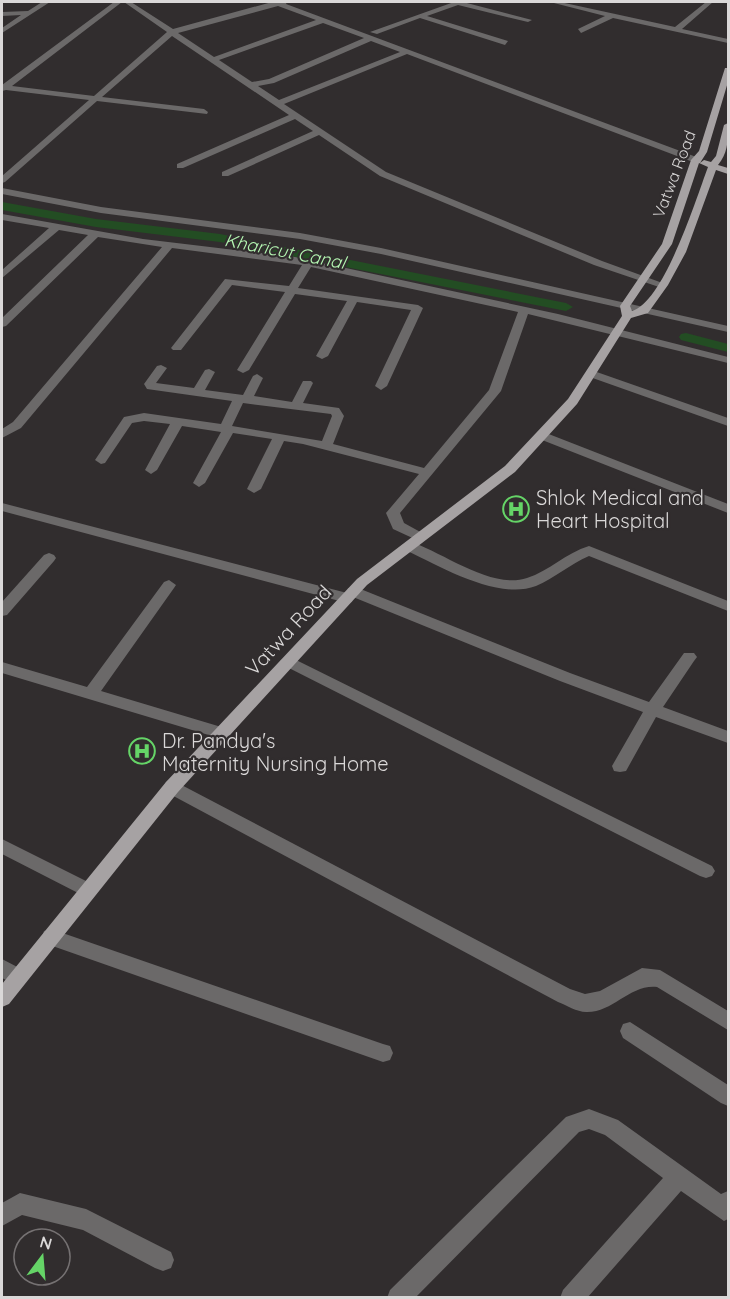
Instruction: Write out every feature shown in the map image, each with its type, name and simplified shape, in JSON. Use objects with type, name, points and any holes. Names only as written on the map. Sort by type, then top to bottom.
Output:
[{"type":"main road","name":"Vatwa Road","points":[[2,998],[10,972],[51,937],[172,787],[350,595],[414,542],[510,469],[573,401],[617,332],[626,311],[667,244],[709,135],[729,70]]},
{"type":"main road","name":"Vatwa Road","points":[[644,311],[663,285],[681,252],[720,161],[729,125]]},
{"type":"main road","points":[[709,135],[725,137]]},
{"type":"main road","points":[[700,156],[720,161],[729,171]]},
{"type":"street","points":[[2,31],[46,2]]},
{"type":"street","points":[[2,88],[118,2]]},
{"type":"street","points":[[127,2],[383,174],[645,280],[663,285]]},
{"type":"street","points":[[2,180],[172,32],[281,2],[323,20],[372,35],[406,52],[700,156]]},
{"type":"street","points":[[294,2],[372,35],[700,156]]},
{"type":"street","points":[[250,85],[271,81],[372,35],[458,2],[528,20]]},
{"type":"street","points":[[553,2],[729,41]]},
{"type":"street","points":[[677,29],[710,2]]},
{"type":"street","points":[[2,14],[29,13]]},
{"type":"street","points":[[581,31],[612,15]]},
{"type":"street","points":[[420,16],[505,43]]},
{"type":"street","points":[[213,60],[323,20]]},
{"type":"street","points":[[278,104],[406,52]]},
{"type":"street","points":[[2,88],[204,112]]},
{"type":"street","points":[[180,166],[294,116]]},
{"type":"street","points":[[225,174],[318,132]]},
{"type":"street","points":[[2,191],[100,210],[300,236],[381,251],[626,311],[644,311],[729,329]]},
{"type":"street","points":[[2,217],[94,235],[308,263],[524,310],[729,360]]},
{"type":"street","points":[[2,276],[56,227]]},
{"type":"street","points":[[2,324],[94,235]]},
{"type":"street","points":[[2,434],[17,425],[168,245]]},
{"type":"street","points":[[243,370],[308,263]]},
{"type":"street","points":[[177,348],[229,281],[418,308],[381,386]]},
{"type":"street","points":[[322,356],[352,299]]},
{"type":"street","points":[[524,310],[495,391],[393,513],[398,526],[414,542],[498,583],[514,587],[530,583],[577,554],[590,551],[727,602]]},
{"type":"street","points":[[160,368],[151,386],[335,411],[338,416],[327,444]]},
{"type":"street","points":[[197,393],[209,372]]},
{"type":"street","points":[[591,374],[729,422]]},
{"type":"street","points":[[199,483],[243,399],[257,378]]},
{"type":"street","points":[[296,406],[307,383]]},
{"type":"street","points":[[101,460],[128,420],[144,417],[327,444],[426,472]]},
{"type":"street","points":[[151,470],[178,422]]},
{"type":"street","points":[[541,435],[729,509]]},
{"type":"street","points":[[254,489],[280,436]]},
{"type":"street","points":[[2,507],[350,595],[729,737]]},
{"type":"street","points":[[2,611],[49,558]]},
{"type":"street","points":[[91,694],[169,585]]},
{"type":"street","points":[[620,766],[653,709],[689,657]]},
{"type":"street","points":[[288,661],[706,871]]},
{"type":"street","points":[[2,668],[222,733]]},
{"type":"street","points":[[172,787],[565,996],[585,1003],[604,999],[642,976],[660,980],[729,1021]]},
{"type":"street","points":[[2,846],[88,890]]},
{"type":"street","points":[[51,937],[383,1053]]},
{"type":"street","points":[[630,1031],[729,1096]]},
{"type":"street","points":[[398,1298],[573,1124],[589,1119],[610,1127],[679,1177],[727,1208]]},
{"type":"street","points":[[571,1298],[679,1177]]},
{"type":"street","points":[[2,1215],[20,1204],[86,1220],[163,1260]]},
{"type":"waterway","name":"Kharicut Canal","points":[[2,206],[96,223],[220,238],[566,307]]},
{"type":"waterway","name":"Kharicut Canal","points":[[686,337],[728,348]]},
{"type":"place","name":"Shlok Medical and Heart Hospital","points":[[516,509]]},
{"type":"place","name":"Dr. Pandya's Maternity Nursing Home","points":[[142,751]]}]
